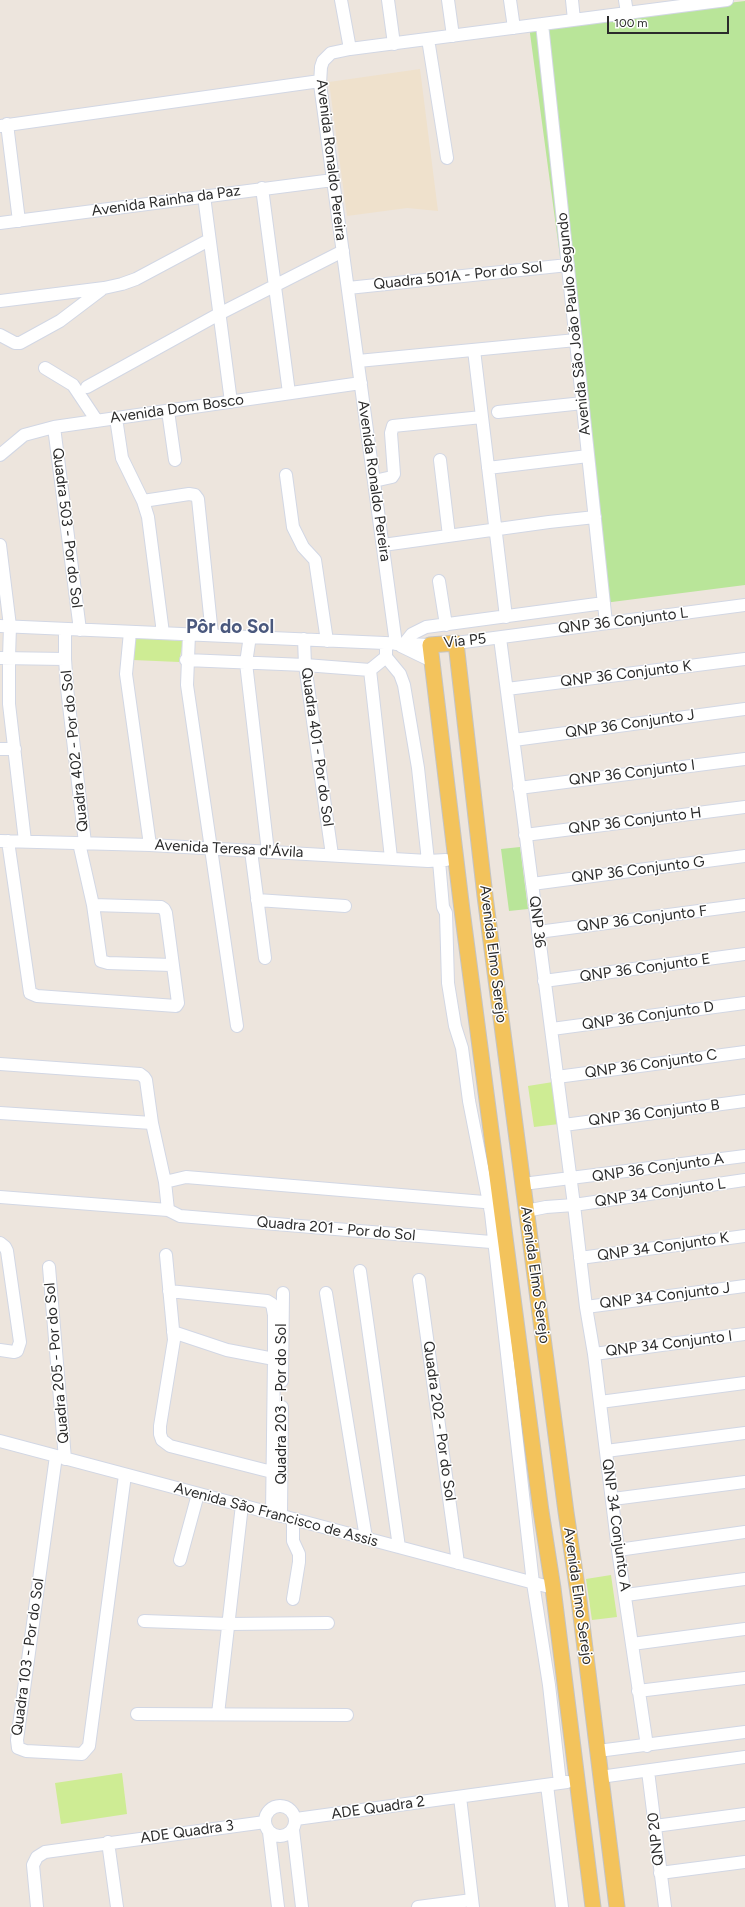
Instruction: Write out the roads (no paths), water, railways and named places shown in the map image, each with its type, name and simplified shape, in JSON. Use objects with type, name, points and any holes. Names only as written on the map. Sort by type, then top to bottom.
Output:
[{"type":"main road","name":"Via P5","points":[[430,645],[456,643]]},
{"type":"main road","name":"Avenida Elmo Serejo","points":[[456,643],[485,896],[566,1512],[579,1600],[617,1907]]},
{"type":"main road","name":"Avenida Elmo Serejo","points":[[430,645],[457,860],[500,1243],[552,1588],[593,1907]]},
{"type":"main road","points":[[461,897],[474,903],[480,901],[485,896]]},
{"type":"main road","points":[[463,916],[477,913],[488,917]]},
{"type":"main road","points":[[538,1490],[550,1496],[560,1492],[563,1488]]},
{"type":"main road","points":[[541,1511],[551,1505],[557,1505],[563,1507],[566,1512]]},
{"type":"street","points":[[342,0],[350,49]]},
{"type":"street","points":[[388,0],[394,44]]},
{"type":"street","points":[[448,0],[453,36]]},
{"type":"street","points":[[510,0],[514,28]]},
{"type":"street","points":[[572,0],[574,20]]},
{"type":"street","points":[[625,0],[627,13]]},
{"type":"street","name":"Avenida Ronaldo Pereira","points":[[386,657],[395,644],[320,81],[321,67],[326,56],[331,53],[350,49],[627,13],[683,3],[726,0]]},
{"type":"street","name":"Avenida São João Paulo Segundo","points":[[542,24],[606,623]]},
{"type":"street","points":[[428,39],[447,158]]},
{"type":"street","points":[[19,221],[3,125],[320,81]]},
{"type":"street","name":"Avenida Rainha da Paz","points":[[0,223],[333,180]]},
{"type":"street","points":[[262,188],[289,393]]},
{"type":"street","points":[[204,196],[231,402]]},
{"type":"street","points":[[0,301],[104,288],[136,279],[210,240]]},
{"type":"street","points":[[87,387],[219,314],[343,251]]},
{"type":"street","name":"Quadra 501A - Por do Sol","points":[[348,288],[568,265]]},
{"type":"street","points":[[0,335],[12,342],[20,343],[60,320],[104,288]]},
{"type":"street","points":[[358,361],[576,340]]},
{"type":"street","points":[[474,350],[506,617]]},
{"type":"street","points":[[45,368],[73,385],[97,421]]},
{"type":"street","name":"Avenida Dom Bosco","points":[[0,454],[24,435],[54,427],[361,383]]},
{"type":"street","points":[[498,412],[583,404]]},
{"type":"street","points":[[168,411],[175,460]]},
{"type":"street","points":[[374,481],[392,477],[394,474],[391,433],[393,426],[482,417]]},
{"type":"street","points":[[116,418],[122,458],[144,501],[148,517],[163,633]]},
{"type":"street","name":"Quadra 503 - Por do Sol","points":[[54,427],[80,630]]},
{"type":"street","points":[[488,468],[588,456]]},
{"type":"street","points":[[440,460],[449,536]]},
{"type":"street","points":[[286,475],[293,528],[303,547],[314,560],[327,641]]},
{"type":"street","points":[[144,501],[189,494],[195,495],[199,502],[212,635]]},
{"type":"street","points":[[383,545],[595,517]]},
{"type":"street","points":[[0,546],[5,626],[5,704],[15,749],[25,841]]},
{"type":"street","points":[[439,581],[446,625]]},
{"type":"street","points":[[395,644],[426,627],[604,603]]},
{"type":"street","name":"QNP 36 Conjunto L","points":[[500,638],[745,605]]},
{"type":"street","points":[[5,626],[430,645]]},
{"type":"street","name":"Quadra 402 - Por do Sol","points":[[65,629],[65,659],[82,843],[100,957],[103,962],[172,965]]},
{"type":"street","points":[[130,632],[126,663],[127,679],[150,845]]},
{"type":"street","points":[[189,634],[186,660],[187,685],[237,1026]]},
{"type":"street","points":[[250,636],[246,663],[268,852]]},
{"type":"street","name":"Via P5","points":[[456,643],[500,638]]},
{"type":"street","name":"QNP 36","points":[[500,638],[574,1206]]},
{"type":"street","name":"Quadra 401 - Por do Sol","points":[[304,639],[305,665],[332,855]]},
{"type":"street","points":[[395,644],[432,662]]},
{"type":"street","points":[[165,1182],[186,1177],[495,1203],[469,1101],[462,1048],[455,1026],[448,983],[446,913],[443,907],[433,860],[404,686],[400,674],[386,657],[370,670],[305,665],[186,660]]},
{"type":"street","points":[[4,658],[65,659]]},
{"type":"street","name":"QNP 36 Conjunto K","points":[[507,689],[745,659]]},
{"type":"street","points":[[370,670],[391,858]]},
{"type":"street","name":"QNP 36 Conjunto J","points":[[514,740],[745,709]]},
{"type":"street","points":[[0,749],[15,749]]},
{"type":"street","name":"QNP 36 Conjunto I","points":[[519,788],[745,759]]},
{"type":"street","name":"QNP 36 Conjunto H","points":[[525,835],[745,807]]},
{"type":"street","points":[[4,841],[29,987],[32,994],[37,996],[174,1006],[178,1003],[166,913],[164,909],[161,907],[93,905]]},
{"type":"street","name":"Avenida Teresa d'Ávila","points":[[4,841],[150,845],[268,852],[457,860]]},
{"type":"street","points":[[251,851],[256,900],[265,958]]},
{"type":"street","name":"QNP 36 Conjunto G","points":[[532,884],[745,856]]},
{"type":"street","points":[[256,900],[345,906]]},
{"type":"street","name":"QNP 36 Conjunto F","points":[[538,932],[745,905]]},
{"type":"street","points":[[446,913],[463,916]]},
{"type":"street","name":"QNP 36 Conjunto E","points":[[544,981],[745,954]]},
{"type":"street","name":"QNP 36 Conjunto D","points":[[552,1029],[745,1003]]},
{"type":"street","name":"QNP 36 Conjunto C","points":[[558,1077],[745,1052]]},
{"type":"street","points":[[0,1064],[140,1074],[146,1080],[152,1123],[165,1182],[168,1210]]},
{"type":"street","name":"QNP 36 Conjunto B","points":[[564,1125],[745,1101]]},
{"type":"street","points":[[0,1112],[152,1123]]},
{"type":"street","name":"QNP 36 Conjunto A","points":[[523,1184],[570,1180],[745,1156]]},
{"type":"street","name":"QNP 34 Conjunto L","points":[[526,1210],[546,1207],[574,1206],[745,1180]]},
{"type":"street","name":"Quadra 201 - Por do Sol","points":[[0,1197],[168,1210],[180,1216],[500,1243]]},
{"type":"street","name":"QNP 34 Conjunto A","points":[[574,1206],[586,1307],[594,1354],[613,1499],[618,1550],[626,1595],[638,1691],[647,1746]]},
{"type":"street","name":"QNP 34 Conjunto K","points":[[580,1258],[745,1236]]},
{"type":"street","points":[[0,1243],[5,1247],[7,1252],[20,1342],[18,1350],[14,1352],[0,1350]]},
{"type":"street","points":[[500,1243],[533,1582],[549,1685],[560,1783]]},
{"type":"street","points":[[166,1255],[173,1332],[173,1353],[160,1426],[162,1440],[170,1446],[272,1472]]},
{"type":"street","name":"Quadra 205 - Por do Sol","points":[[49,1266],[60,1457]]},
{"type":"street","points":[[360,1271],[399,1547]]},
{"type":"street","name":"Quadra 202 - Por do Sol","points":[[419,1280],[458,1563]]},
{"type":"street","name":"QNP 34 Conjunto J","points":[[586,1307],[745,1286]]},
{"type":"street","points":[[169,1290],[270,1302],[272,1304],[274,1316],[272,1472],[282,1516],[299,1554],[293,1599]]},
{"type":"street","name":"Quadra 203 - Por do Sol","points":[[282,1516],[283,1293]]},
{"type":"street","points":[[326,1293],[366,1538]]},
{"type":"street","points":[[173,1332],[227,1350],[274,1359]]},
{"type":"street","name":"QNP 34 Conjunto I","points":[[594,1354],[745,1334]]},
{"type":"street","points":[[600,1402],[745,1384]]},
{"type":"street","points":[[606,1451],[745,1433]]},
{"type":"street","name":"Avenida São Francisco de Assis","points":[[0,1441],[552,1588]]},
{"type":"street","name":"Quadra 103 - Por do Sol","points":[[60,1457],[16,1740],[18,1748],[26,1751],[82,1754],[89,1746],[108,1613],[125,1474]]},
{"type":"street","points":[[613,1499],[745,1482]]},
{"type":"street","points":[[180,1560],[198,1494]]},
{"type":"street","points":[[218,1714],[242,1506]]},
{"type":"street","points":[[618,1550],[745,1532]]},
{"type":"street","points":[[626,1595],[745,1579]]},
{"type":"street","points":[[144,1621],[228,1624],[328,1623]]},
{"type":"street","points":[[632,1644],[745,1628]]},
{"type":"street","points":[[638,1691],[745,1678]]},
{"type":"street","points":[[137,1714],[347,1715]]},
{"type":"street","points":[[598,1751],[647,1746],[745,1732]]},
{"type":"street","points":[[600,1777],[745,1758]]},
{"type":"street","name":"QNP 20","points":[[648,1771],[665,1907]]},
{"type":"street","name":"ADE Quadra 2","points":[[294,1825],[460,1797],[576,1781]]},
{"type":"street","points":[[547,1785],[562,1907]]},
{"type":"street","points":[[418,1907],[472,1903],[460,1797]]},
{"type":"street","points":[[278,1907],[265,1817],[270,1809],[279,1806],[292,1810],[302,1907]]},
{"type":"street","points":[[655,1826],[745,1814]]},
{"type":"street","points":[[267,1827],[281,1836],[290,1833],[294,1825]]},
{"type":"street","name":"ADE Quadra 3","points":[[37,1907],[32,1869],[37,1857],[46,1852],[108,1842],[267,1827]]},
{"type":"street","points":[[108,1842],[117,1907]]},
{"type":"street","points":[[660,1873],[745,1862]]},
{"type":"district","name":"Pôr do Sol","points":[[230,627]]}]
